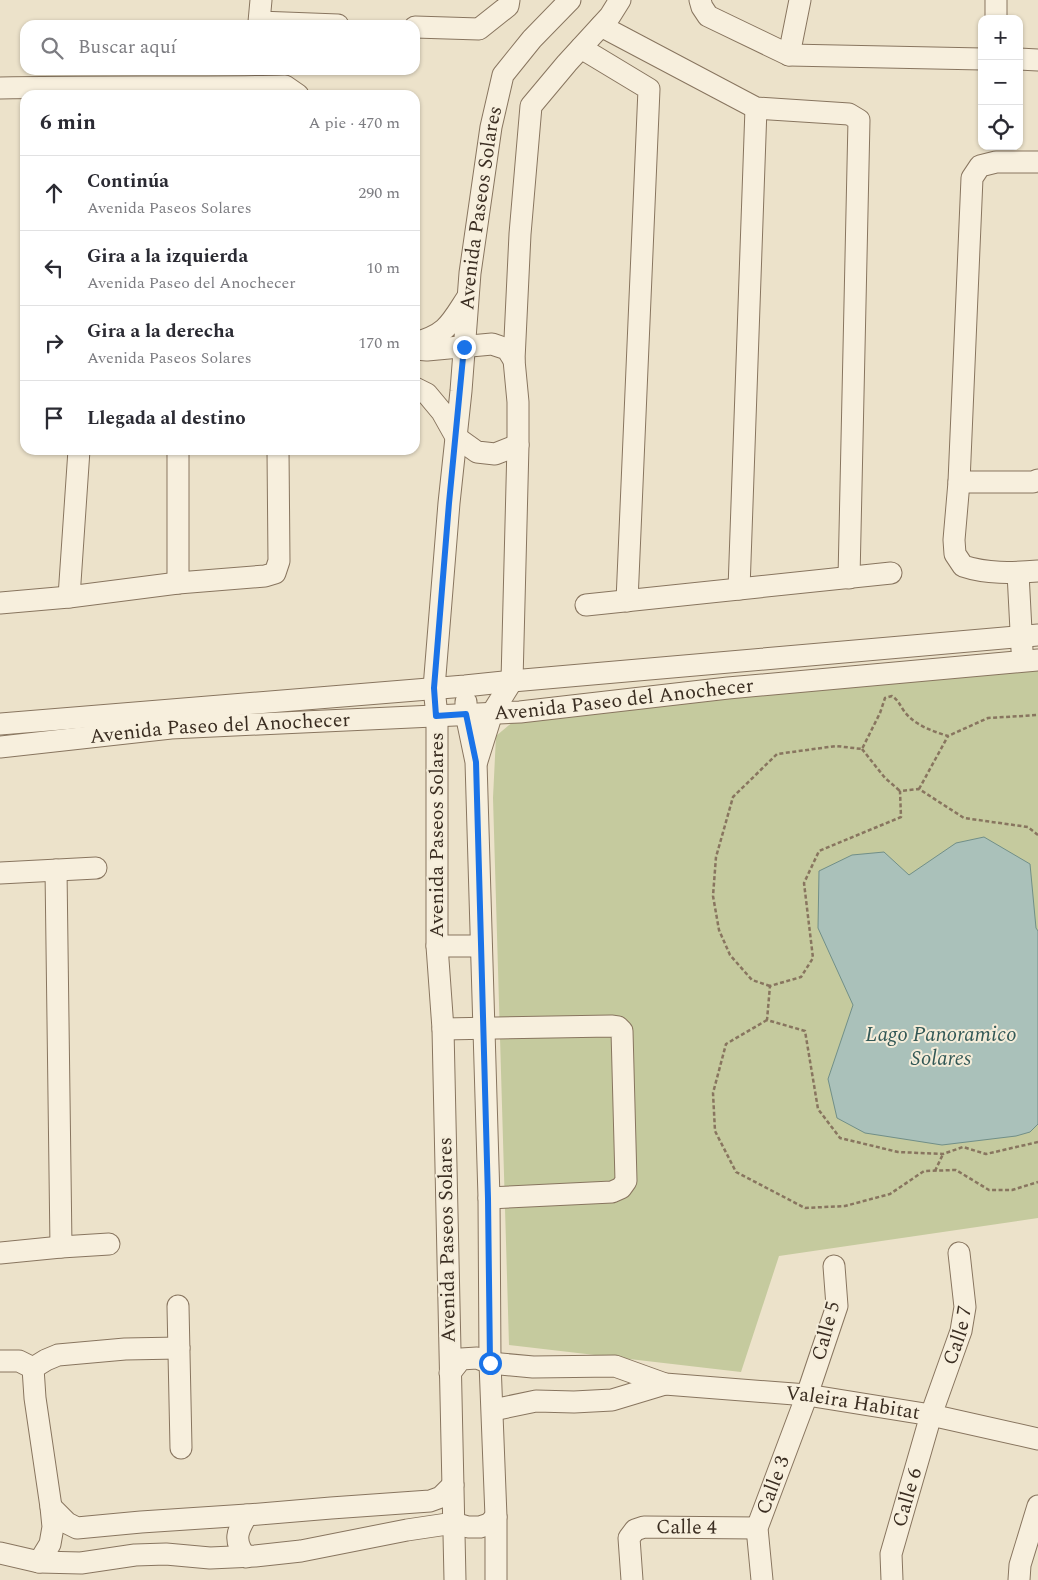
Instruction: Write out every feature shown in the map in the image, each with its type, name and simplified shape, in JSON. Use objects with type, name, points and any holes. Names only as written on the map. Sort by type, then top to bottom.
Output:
[{"type":"street","points":[[259,20],[261,0]]},
{"type":"street","points":[[420,28],[479,30],[508,6],[509,0]]},
{"type":"street","name":"Avenida Paseos Solares","points":[[455,1580],[443,1029],[437,946],[436,716],[434,688],[470,273],[491,127],[503,75],[532,39],[570,0]]},
{"type":"street","name":"Avenida Paseos Solares","points":[[476,762],[492,713],[512,681],[518,445],[518,402],[514,360],[520,234],[531,106],[610,16],[620,0]]},
{"type":"street","points":[[700,0],[708,16],[789,55],[978,59]]},
{"type":"street","points":[[789,55],[800,0]]},
{"type":"street","points":[[996,0],[996,15]]},
{"type":"street","points":[[601,26],[756,108],[850,114],[859,120],[849,578]]},
{"type":"street","points":[[581,48],[649,89],[627,600]]},
{"type":"street","points":[[1023,59],[1038,60]]},
{"type":"street","points":[[223,90],[285,86],[291,90]]},
{"type":"street","points":[[0,88],[53,90]]},
{"type":"street","points":[[739,589],[756,108]]},
{"type":"street","points":[[1031,661],[1028,572],[993,572],[962,566],[955,554],[954,540],[959,482],[972,178],[980,166],[996,162],[1038,162]]},
{"type":"street","points":[[420,342],[431,339],[447,328],[468,295]]},
{"type":"street","points":[[420,349],[492,344],[507,349],[514,360]]},
{"type":"street","points":[[420,390],[427,394],[442,412],[456,437],[477,452],[495,454],[518,445]]},
{"type":"street","points":[[69,597],[79,455]]},
{"type":"street","points":[[178,455],[178,582]]},
{"type":"street","points":[[0,603],[69,597],[178,582],[264,576],[275,573],[279,561],[278,455]]},
{"type":"street","points":[[959,482],[1033,482],[1038,480]]},
{"type":"street","points":[[586,605],[891,573]]},
{"type":"street","name":"Avenida Paseo del Anochecer","points":[[0,724],[465,686],[1029,636]]},
{"type":"street","name":"Avenida Paseo del Anochecer","points":[[0,747],[171,728],[520,712],[728,688],[1031,661]]},
{"type":"street","name":"Avenida Paseos Solares","points":[[465,686],[466,714],[476,762],[488,1198],[490,1363],[496,1517],[496,1580]]},
{"type":"street","points":[[0,873],[96,868]]},
{"type":"street","points":[[56,870],[61,1247]]},
{"type":"street","points":[[437,946],[481,946]]},
{"type":"street","points":[[443,1029],[611,1026],[618,1027],[622,1031],[626,1181],[621,1188],[612,1192],[488,1198]]},
{"type":"street","points":[[0,1253],[109,1244]]},
{"type":"street","name":"Calle 7","points":[[931,1415],[961,1331],[966,1307],[960,1252]]},
{"type":"street","name":"Calle 5","points":[[807,1395],[836,1306],[834,1266]]},
{"type":"street","points":[[178,1306],[181,1448]]},
{"type":"street","points":[[33,1368],[58,1355],[126,1349],[179,1348]]},
{"type":"street","name":"Valeira Habitat","points":[[450,1372],[461,1359],[477,1358],[490,1363],[533,1367],[615,1366],[665,1384],[807,1395],[931,1415],[1038,1439]]},
{"type":"street","points":[[0,1361],[19,1361],[33,1368]]},
{"type":"street","points":[[533,1367],[536,1401]]},
{"type":"street","points":[[33,1368],[35,1398],[53,1527],[50,1544],[40,1562]]},
{"type":"street","name":"Valeira Habitat","points":[[493,1410],[536,1401],[612,1400],[665,1384]]},
{"type":"street","name":"Calle 3","points":[[762,1580],[757,1528],[807,1395]]},
{"type":"street","name":"Calle 6","points":[[892,1580],[891,1554],[931,1415]]},
{"type":"street","points":[[51,1507],[67,1523],[77,1528],[430,1501],[441,1497],[453,1485]]},
{"type":"street","points":[[1019,1580],[1020,1565],[1038,1506]]},
{"type":"street","points":[[246,1556],[239,1548],[237,1536],[247,1516]]},
{"type":"street","points":[[0,1553],[40,1562],[81,1563],[166,1554],[210,1558],[246,1556],[301,1551],[407,1530],[454,1523],[468,1527],[480,1527],[489,1524],[496,1517]]},
{"type":"street","name":"Calle 4","points":[[632,1580],[628,1548],[629,1538],[634,1530],[644,1527],[757,1528]]},
{"type":"path","points":[[862,749],[880,713],[885,698],[892,696],[899,701],[904,712],[922,727],[948,736]]},
{"type":"path","points":[[919,789],[948,736],[988,718],[1038,715]]},
{"type":"path","points":[[836,746],[862,749],[885,778],[900,791],[901,817],[819,851],[804,883],[813,958],[801,977],[770,986],[752,980],[730,955],[719,930],[713,896],[716,857],[732,797],[777,754],[836,746]]},
{"type":"path","points":[[900,791],[919,789],[964,818],[1028,827],[1038,836]]},
{"type":"path","points":[[767,1020],[770,986]]},
{"type":"path","points":[[1038,1142],[986,1154],[963,1147],[943,1154],[898,1152],[840,1138],[818,1109],[805,1031],[767,1020],[726,1044],[713,1093],[715,1131],[736,1172],[805,1208],[845,1206],[890,1194],[924,1171],[956,1170],[989,1190],[1012,1190],[1038,1182]]},
{"type":"path","points":[[935,1171],[943,1154]]},
{"type":"green space","points":[[1038,664],[1038,1218],[779,1256],[741,1372],[509,1345],[493,798],[496,736],[515,720]]},
{"type":"water","name":"Lago Panoramico Solares","points":[[984,837],[1030,864],[1036,928],[1038,931],[1038,1124],[1030,1132],[1016,1136],[942,1145],[865,1133],[837,1118],[828,1079],[853,1005],[818,928],[819,871],[852,855],[884,852],[909,875],[956,843]]},
{"type":"route","points":[[464,347],[434,688],[436,716],[466,714],[476,762],[488,1198],[490,1363]]}]
